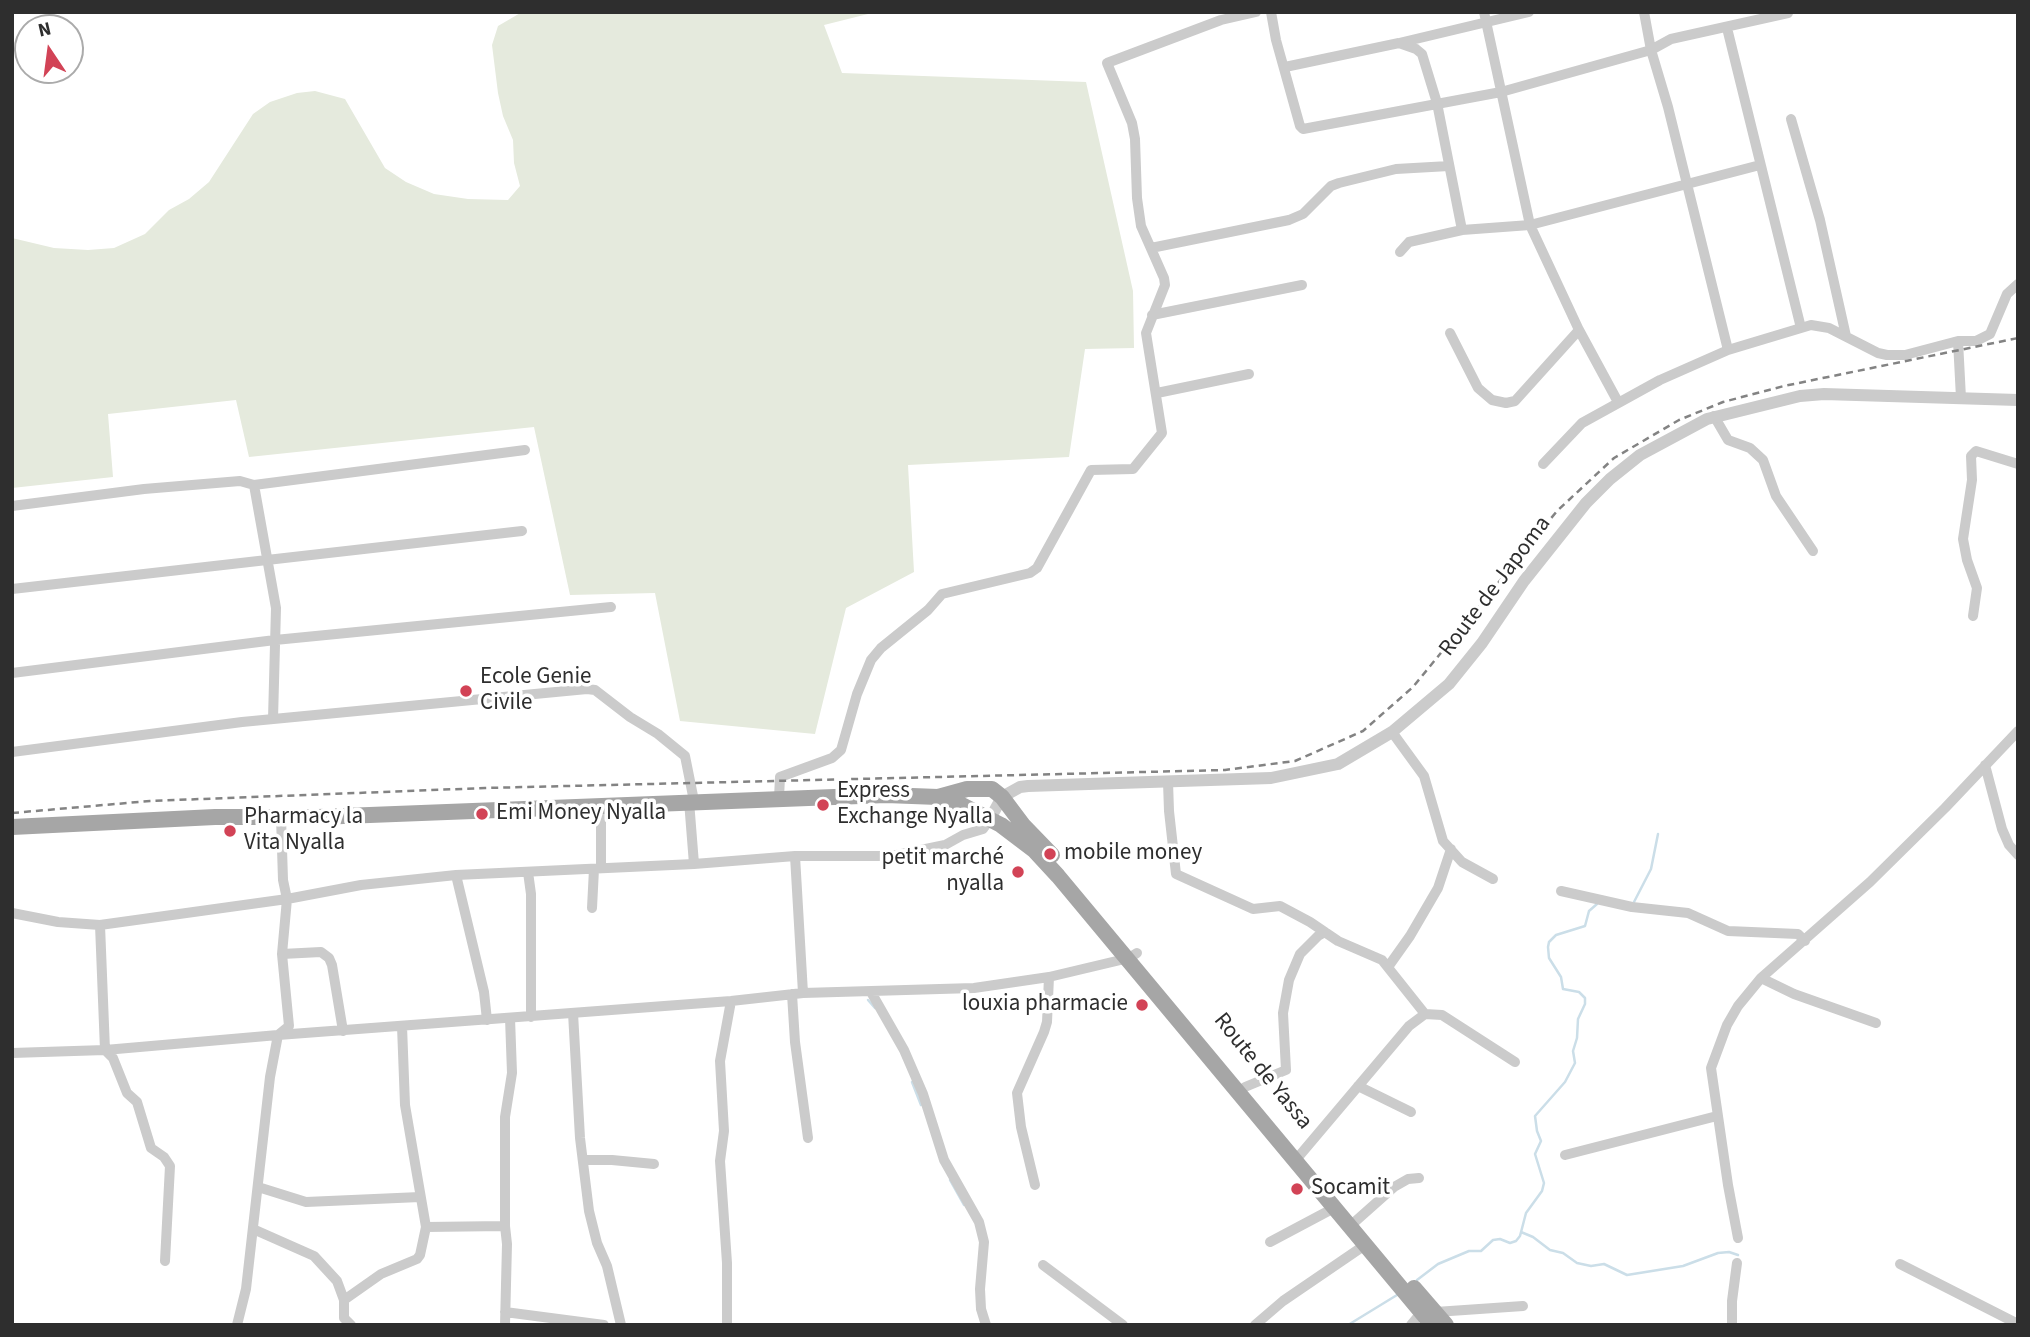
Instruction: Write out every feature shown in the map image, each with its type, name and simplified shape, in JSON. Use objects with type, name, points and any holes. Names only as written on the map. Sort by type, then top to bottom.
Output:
[{"type":"main road","points":[[938,797],[967,789],[992,789],[1002,797],[1039,848]]},
{"type":"main road","points":[[12,827],[215,817],[281,817],[886,795],[938,797],[962,805],[1039,848]]},
{"type":"main road","name":"Route de Yassa","points":[[1039,848],[1245,1087],[1334,1208],[1353,1223],[1364,1245],[1425,1318],[1446,1325]]},
{"type":"main road","name":"Route de Yassa","points":[[1133,956],[1353,1223],[1425,1318]]},
{"type":"street","points":[[779,799],[780,777],[832,758],[841,750],[857,694],[871,660],[881,648],[910,626],[942,594],[1030,573],[1041,562],[1091,470],[1133,469],[1162,433],[1146,333],[1165,285],[1139,218],[1134,131],[1107,63],[1221,20],[1256,12]]},
{"type":"street","points":[[1271,12],[1276,40],[1303,129],[1501,92],[1651,50],[1671,39],[1788,13]]},
{"type":"street","points":[[1285,67],[1399,43],[1485,17],[1529,12]]},
{"type":"street","points":[[1644,12],[1651,50],[1668,107],[1728,350]]},
{"type":"street","points":[[1731,12],[1731,27],[1760,165],[1801,328]]},
{"type":"street","points":[[1485,17],[1530,225],[1579,330],[1618,402]]},
{"type":"street","points":[[1399,43],[1422,54],[1437,103],[1462,230]]},
{"type":"street","points":[[1791,119],[1819,220],[1846,336]]},
{"type":"street","points":[[1400,252],[1409,242],[1462,230],[1530,225],[1760,165]]},
{"type":"street","points":[[1151,248],[1289,220],[1303,214],[1331,186],[1339,183],[1396,169],[1449,166]]},
{"type":"street","points":[[1543,464],[1574,429],[1660,380],[1728,350],[1801,328],[1822,325],[1878,353],[1900,356],[1958,341],[1976,341],[1990,334],[2007,294],[2018,284]]},
{"type":"street","points":[[1152,315],[1302,285]]},
{"type":"street","points":[[1450,333],[1478,388],[1492,400],[1506,403],[1514,401],[1579,330]]},
{"type":"street","points":[[1958,341],[1961,398]]},
{"type":"street","points":[[1157,393],[1249,374]]},
{"type":"street","name":"Route de Japoma","points":[[1002,797],[1020,787],[1028,786],[1287,776],[1338,764],[1392,732],[1460,671],[1524,581],[1586,503],[1610,479],[1640,455],[1714,416],[1812,395],[2018,400]]},
{"type":"street","points":[[1714,416],[1728,440],[1750,448],[1763,460],[1776,496],[1813,551]]},
{"type":"street","points":[[12,506],[158,488],[240,481],[254,485],[524,450]]},
{"type":"street","points":[[1973,617],[1977,588],[1963,539],[1972,480],[1971,456],[1976,451],[2018,464]]},
{"type":"street","points":[[254,485],[276,608],[272,719]]},
{"type":"street","points":[[12,589],[522,531]]},
{"type":"street","points":[[12,673],[275,640],[611,607]]},
{"type":"street","points":[[12,752],[272,719],[595,690],[630,717],[659,734],[685,756],[692,801],[694,864]]},
{"type":"street","points":[[1738,1238],[1711,1068],[1727,1025],[1738,1006],[1761,978],[1870,882],[2018,731]]},
{"type":"street","points":[[1392,732],[1424,776],[1440,834],[1462,862],[1493,879]]},
{"type":"street","points":[[1985,765],[2002,829],[2009,845],[2018,855]]},
{"type":"street","points":[[1168,782],[1176,874],[1252,909],[1280,906],[1353,949],[1381,960],[1425,1014]]},
{"type":"street","points":[[12,913],[58,922],[100,925],[287,899],[361,885],[456,875],[694,864],[795,856],[892,856],[927,850],[983,829],[1002,797]]},
{"type":"street","points":[[592,908],[598,868],[601,804]]},
{"type":"street","points":[[237,1325],[246,1289],[270,1077],[278,1035],[289,1026],[282,954],[287,899],[283,880],[281,817]]},
{"type":"street","points":[[1388,967],[1438,888],[1451,849]]},
{"type":"street","points":[[795,856],[798,993],[795,1042],[808,1138]]},
{"type":"street","points":[[528,872],[531,894],[531,1017]]},
{"type":"street","points":[[456,875],[484,992],[487,1020]]},
{"type":"street","points":[[1562,891],[1632,907],[1688,913],[1728,931],[1798,934],[1805,941]]},
{"type":"street","points":[[100,925],[105,1050],[113,1058],[127,1093],[137,1102],[152,1148],[164,1157],[170,1166],[165,1261]]},
{"type":"street","points":[[1245,1087],[1286,1070],[1283,1013],[1289,980],[1300,954],[1325,932]]},
{"type":"street","points":[[282,954],[321,952],[329,958],[343,1031]]},
{"type":"street","points":[[12,1053],[105,1050],[731,1001],[798,993],[974,988],[1049,977],[1133,956]]},
{"type":"street","points":[[1035,1185],[1021,1127],[1017,1093],[1044,1032],[1049,977]]},
{"type":"street","points":[[1761,978],[1794,994],[1876,1023]]},
{"type":"street","points":[[871,992],[904,1050],[923,1094],[944,1160],[979,1223],[984,1242],[981,1309],[986,1325]]},
{"type":"street","points":[[727,1325],[727,1263],[720,1161],[724,1110],[720,1086],[722,1051],[731,1001]]},
{"type":"street","points":[[573,1013],[589,1211],[597,1243],[607,1266],[621,1325]]},
{"type":"street","points":[[1297,1158],[1409,1026],[1425,1014],[1442,1015],[1515,1062]]},
{"type":"street","points":[[505,1325],[505,1118],[512,1073],[510,1018]]},
{"type":"street","points":[[344,1300],[381,1275],[417,1259],[426,1227],[404,1096],[401,1026]]},
{"type":"street","points":[[1358,1086],[1411,1112]]},
{"type":"street","points":[[1565,1155],[1717,1116]]},
{"type":"street","points":[[583,1160],[654,1164]]},
{"type":"street","points":[[1353,1223],[1394,1187],[1419,1178]]},
{"type":"street","points":[[258,1187],[306,1202],[420,1197]]},
{"type":"street","points":[[1270,1241],[1334,1208]]},
{"type":"street","points":[[426,1227],[505,1226]]},
{"type":"street","points":[[253,1230],[314,1256],[337,1281],[344,1300],[344,1318],[351,1325]]},
{"type":"street","points":[[1255,1325],[1283,1301],[1364,1245]]},
{"type":"street","points":[[1732,1325],[1737,1263]]},
{"type":"street","points":[[1900,1264],[2015,1320]]},
{"type":"street","points":[[1043,1265],[1123,1325]]},
{"type":"street","points":[[1425,1318],[1523,1306]]},
{"type":"street","points":[[505,1312],[604,1325]]},
{"type":"shaded area","points":[[522,12],[876,12],[824,25],[842,73],[1086,82],[1133,291],[1134,348],[1085,349],[1069,457],[908,465],[914,572],[846,608],[815,734],[680,721],[655,593],[570,595],[534,427],[249,457],[236,400],[108,414],[113,477],[12,488],[12,238],[54,248],[88,250],[114,248],[145,234],[169,210],[189,199],[209,182],[253,114],[270,102],[297,93],[315,91],[345,99],[385,168],[406,182],[434,194],[468,199],[508,200],[520,186],[514,163],[513,140],[503,116],[498,93],[492,45],[498,26]]},
{"type":"waterway","points":[[1634,902],[1651,869],[1658,834]]},
{"type":"waterway","points":[[1417,1280],[1438,1264],[1469,1251],[1481,1251],[1493,1240],[1500,1239],[1510,1243],[1516,1241],[1526,1213],[1542,1191],[1544,1183],[1535,1154],[1541,1141],[1535,1116],[1565,1082],[1575,1063],[1573,1051],[1578,1019],[1585,1004],[1585,998],[1579,992],[1563,989],[1561,977],[1549,958],[1548,947],[1556,935],[1585,926],[1589,911],[1597,904]]},
{"type":"waterway","points":[[868,1000],[875,1008]]},
{"type":"waterway","points":[[912,1082],[921,1105]]},
{"type":"waterway","points":[[950,1180],[964,1205]]},
{"type":"waterway","points":[[1521,1232],[1577,1263],[1591,1266],[1604,1264],[1627,1275],[1683,1266],[1718,1253],[1738,1255]]},
{"type":"waterway","points":[[1348,1325],[1397,1295]]},
{"type":"railway","points":[[12,813],[150,801],[485,788],[1225,770],[1295,761],[1363,731],[1413,687],[1557,511],[1614,458],[1679,420],[1723,402],[1784,386],[2018,338]]},
{"type":"place","name":"Ecole Genie Civile","points":[[466,691]]},
{"type":"place","name":"Express Exchange Nyalla","points":[[823,805]]},
{"type":"place","name":"Emi Money Nyalla","points":[[482,814]]},
{"type":"place","name":"Pharmacy la Vita Nyalla","points":[[230,831]]},
{"type":"place","name":"mobile money","points":[[1050,854]]},
{"type":"place","name":"petit marché nyalla","points":[[1018,872]]},
{"type":"place","name":"louxia pharmacie","points":[[1142,1005]]},
{"type":"place","name":"Socamit","points":[[1297,1189]]}]
